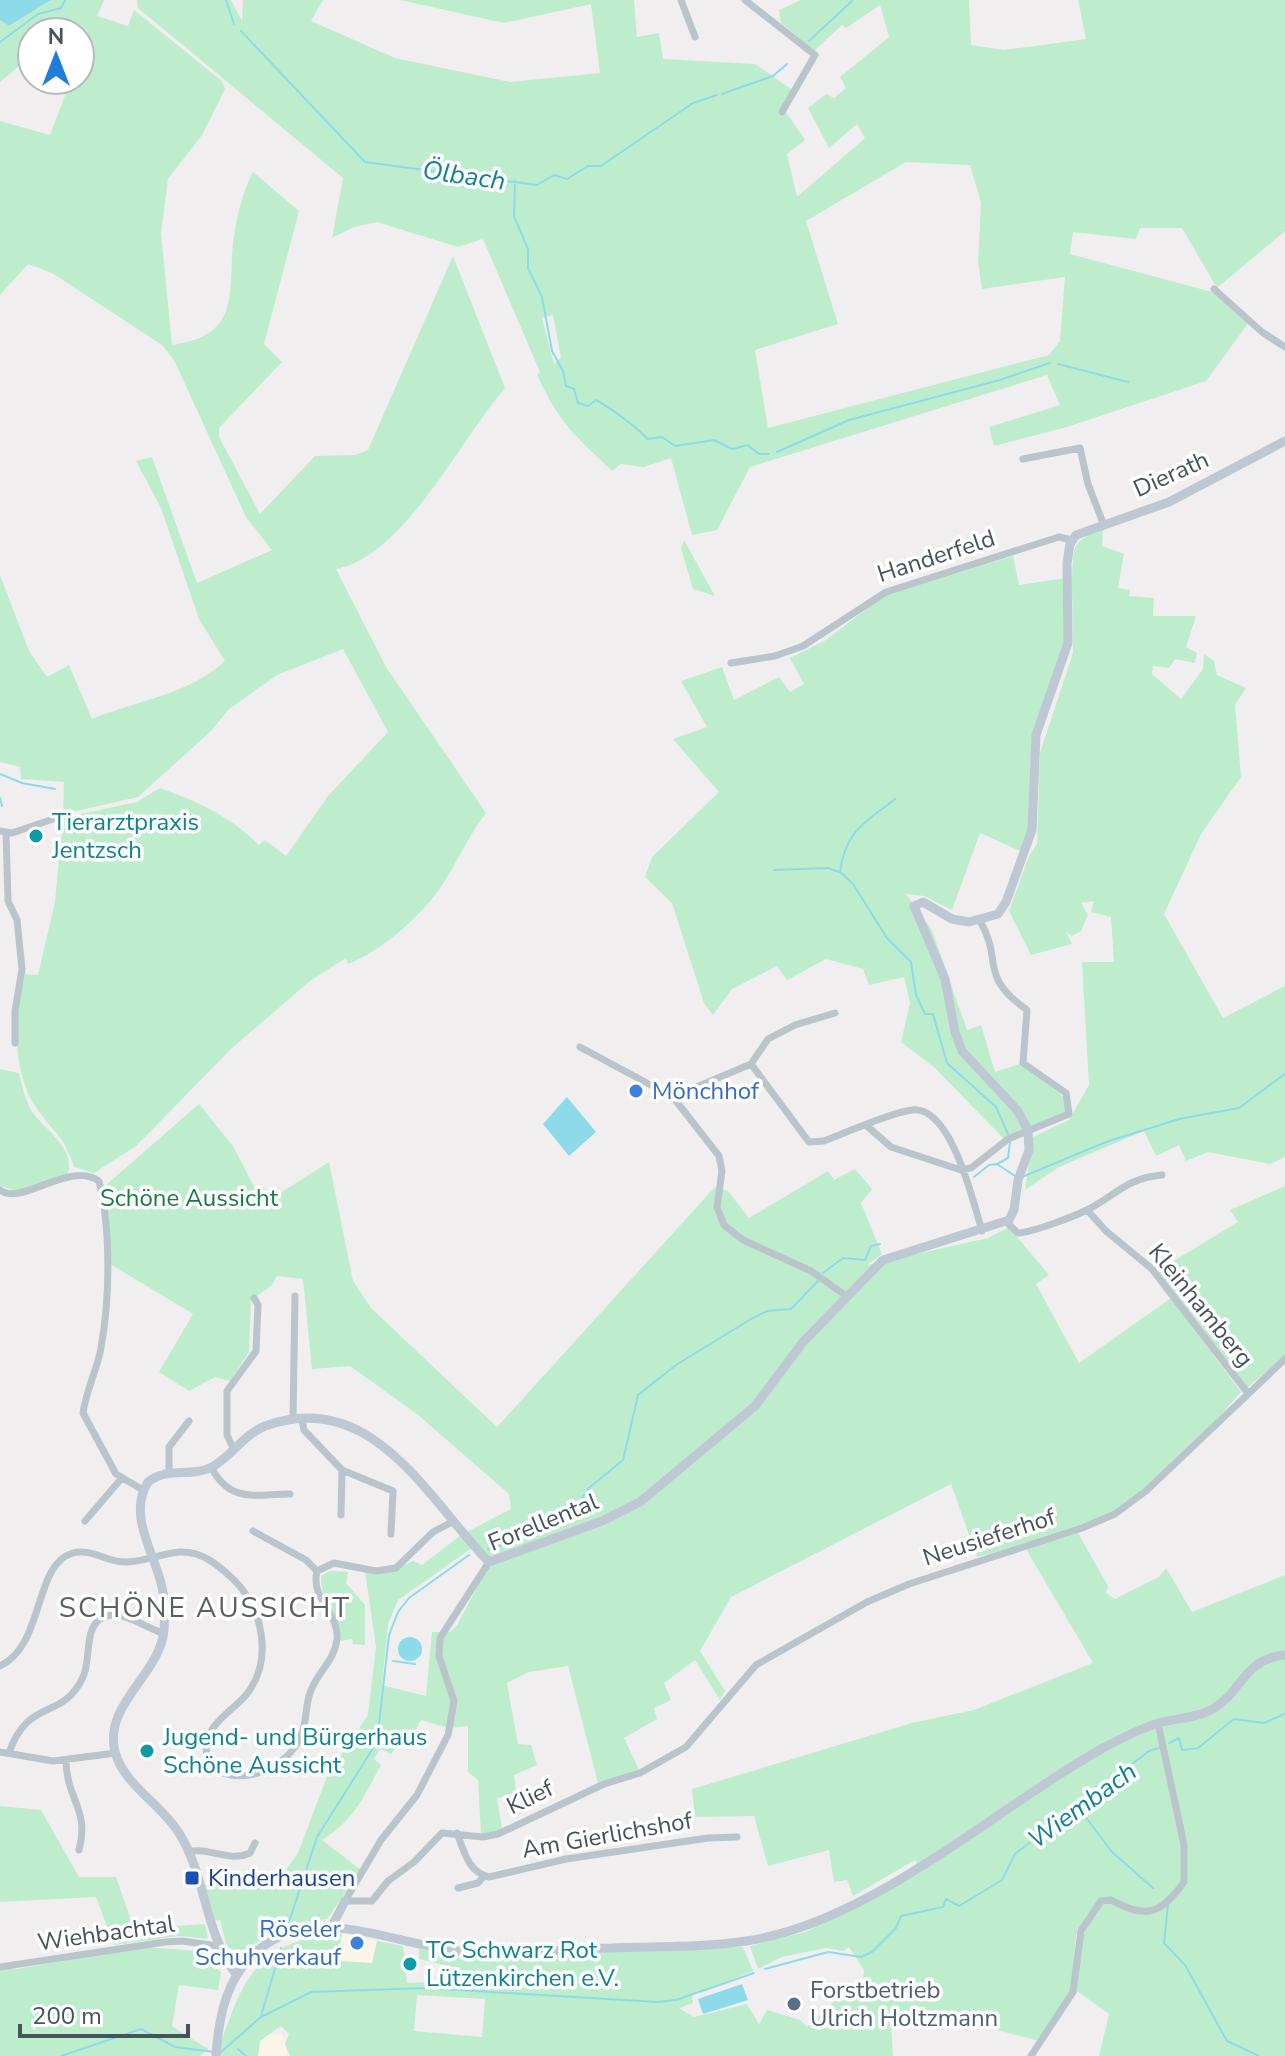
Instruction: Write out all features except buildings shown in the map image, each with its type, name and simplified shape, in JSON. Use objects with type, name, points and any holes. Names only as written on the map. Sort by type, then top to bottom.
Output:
[{"type":"street","points":[[681,0],[695,37]]},
{"type":"street","points":[[745,0],[815,55],[782,112]]},
{"type":"street","points":[[1214,289],[1262,332],[1285,347]]},
{"type":"street","name":"Dierath","points":[[1072,540],[1081,531],[1169,502],[1285,441]]},
{"type":"street","points":[[1023,459],[1080,448],[1088,484],[1103,523]]},
{"type":"street","name":"Handerfeld","points":[[731,663],[775,656],[803,646],[886,592],[1059,537],[1072,540]]},
{"type":"street","points":[[1072,540],[1067,563],[1068,643],[1036,735],[1033,822],[1004,907],[998,914],[980,921],[952,919],[923,902],[914,906],[945,979],[955,1032],[962,1051],[1017,1110],[1028,1130],[1030,1144],[1019,1175],[1014,1210],[1006,1222],[1022,1233],[1088,1211],[1127,1184],[1162,1175]]},
{"type":"street","points":[[15,1043],[15,1011],[22,969],[17,920],[8,901],[3,832],[62,816]]},
{"type":"street","points":[[867,1126],[891,1147],[961,1170],[971,1168],[993,1149],[1028,1130],[1069,1114],[1068,1099],[1023,1063],[1027,1010],[1003,993],[995,980],[988,937],[980,921]]},
{"type":"street","points":[[673,1097],[751,1064],[768,1039],[817,1016],[835,1013]]},
{"type":"street","points":[[580,1047],[673,1097],[719,1156],[722,1171],[717,1207],[724,1225],[743,1240],[811,1271],[845,1295]]},
{"type":"street","points":[[751,1064],[809,1142],[824,1141],[911,1110],[927,1113],[950,1135],[982,1231]]},
{"type":"street","points":[[3,1192],[73,1176],[96,1178],[104,1224],[104,1308],[101,1348],[83,1413],[121,1479],[143,1490]]},
{"type":"street","name":"Kleinhamberg","points":[[1088,1211],[1106,1231],[1152,1269],[1247,1392]]},
{"type":"street","name":"Forellental","points":[[331,1928],[381,1840],[417,1795],[448,1735],[454,1701],[439,1656],[440,1638],[489,1562],[602,1521],[640,1502],[755,1406],[803,1342],[845,1295],[889,1256],[1006,1222]]},
{"type":"street","points":[[295,1296],[298,1420],[342,1470],[393,1491],[391,1534]]},
{"type":"street","points":[[233,1448],[227,1435],[227,1391],[256,1351],[258,1305],[254,1298]]},
{"type":"street","name":"Neusieferhof","points":[[726,1696],[756,1665],[881,1595],[1082,1528],[1115,1514],[1146,1491],[1285,1359]]},
{"type":"street","points":[[236,1974],[218,1946],[188,1852],[170,1819],[127,1775],[116,1753],[117,1719],[157,1656],[163,1633],[162,1588],[140,1511],[143,1490],[155,1476],[211,1467],[253,1431],[298,1420],[319,1419],[345,1425],[384,1446],[489,1562]]},
{"type":"street","points":[[169,1472],[169,1447],[189,1421]]},
{"type":"street","points":[[211,1467],[219,1482],[237,1494],[290,1494]]},
{"type":"street","points":[[341,1515],[342,1470]]},
{"type":"street","points":[[85,1521],[121,1479]]},
{"type":"street","points":[[317,1571],[334,1563],[376,1571],[396,1568],[433,1532],[454,1521]]},
{"type":"street","points":[[0,1666],[24,1645],[53,1570],[68,1555],[85,1552],[126,1562],[179,1552],[202,1556],[237,1583],[257,1615],[262,1642],[258,1672],[246,1694],[210,1733],[207,1744],[211,1766],[233,1776],[264,1770],[279,1763],[300,1737],[310,1693],[331,1656],[337,1637],[334,1622],[316,1593],[317,1571],[306,1560],[253,1531]]},
{"type":"street","points":[[116,1753],[66,1760],[4,1752],[29,1717],[58,1705],[76,1690],[85,1674],[92,1627],[97,1620],[122,1616],[163,1633]]},
{"type":"street","points":[[216,2051],[225,1998],[236,1974],[261,1948],[279,1937],[304,1930],[331,1928],[468,1952],[726,1944],[805,1926],[965,1842],[998,1813],[1046,1781],[1119,1740],[1158,1723],[1212,1709],[1257,1663],[1285,1655]]},
{"type":"street","name":"Klief","points":[[345,1901],[372,1901],[388,1881],[414,1862],[442,1833],[483,1837],[498,1834],[595,1788],[640,1773],[686,1747],[726,1696]]},
{"type":"street","points":[[1031,2056],[1073,1992],[1079,1935],[1098,1904],[1111,1900],[1144,1914],[1168,1899],[1184,1882],[1184,1845],[1158,1723]]},
{"type":"street","points":[[66,1760],[68,1785],[84,1821],[79,1850]]},
{"type":"street","points":[[457,1833],[467,1861],[484,1876]]},
{"type":"street","name":"Am Gierlichshof","points":[[458,1888],[478,1883],[484,1876],[676,1842],[737,1837]]},
{"type":"street","points":[[188,1852],[202,1850],[238,1857],[250,1853],[255,1843]]},
{"type":"street","name":"Wiehbachtal","points":[[0,1967],[165,1942],[218,1946]]},
{"type":"shaded area","points":[[342,1934],[377,1941],[372,1964],[337,1961]]},
{"type":"shaded area","points":[[269,2034],[283,2035],[288,2056],[258,2056],[259,2041]]},
{"type":"green space","points":[[51,0],[104,0],[97,16],[128,26],[134,10],[222,81],[225,89],[202,135],[168,179],[161,233],[172,345],[202,337],[223,318],[231,287],[238,215],[253,172],[299,211],[264,344],[282,362],[219,428],[219,437],[260,514],[315,456],[355,455],[368,450],[453,256],[505,388],[407,521],[361,560],[336,569],[386,667],[486,813],[439,889],[404,928],[372,952],[348,964],[346,958],[310,981],[232,1048],[136,1146],[94,1173],[74,1167],[62,1140],[37,1109],[23,1078],[17,1043],[25,974],[38,975],[55,902],[63,818],[137,802],[160,788],[213,811],[259,845],[265,840],[286,856],[328,796],[388,732],[343,649],[277,675],[229,709],[211,731],[138,797],[63,814],[64,782],[21,779],[20,767],[0,762],[0,575],[29,651],[47,677],[69,665],[92,719],[179,689],[225,661],[199,619],[161,508],[136,461],[152,457],[197,583],[272,550],[246,517],[174,360],[162,345],[52,273],[28,264],[0,295],[0,121],[50,135],[65,96],[96,96],[96,16],[25,16]]},
{"type":"green space","points":[[137,0],[231,0],[242,21],[243,0],[323,0],[311,21],[395,58],[510,82],[600,73],[591,4],[504,23],[400,0],[634,0],[637,37],[659,33],[663,59],[755,64],[791,89],[784,109],[805,140],[787,154],[797,197],[865,138],[857,124],[829,148],[808,108],[826,94],[834,98],[846,88],[840,77],[889,37],[880,5],[846,28],[842,25],[814,51],[781,23],[779,10],[801,0],[969,0],[971,45],[1004,50],[1086,39],[1078,0],[1285,0],[1285,231],[1217,288],[1182,228],[1140,228],[1136,239],[1073,232],[1070,254],[1216,293],[1249,322],[1206,381],[1067,427],[994,446],[989,427],[1060,405],[1047,375],[750,467],[717,530],[692,535],[671,458],[644,467],[621,464],[612,471],[561,418],[537,375],[540,372],[483,239],[458,247],[377,222],[354,227],[332,238],[343,178],[138,8]],"holes":[[[906,162],[970,165],[981,203],[978,262],[982,289],[1065,277],[1060,341],[1049,355],[768,428],[755,350],[838,324],[806,221]],[[553,315],[561,358],[554,364],[542,318]]]},
{"type":"green space","points":[[0,20],[9,26],[16,22],[16,68],[0,82]]},
{"type":"green space","points":[[1103,529],[1102,546],[1124,554],[1118,588],[1130,590],[1129,596],[1154,598],[1153,616],[1196,616],[1186,647],[1197,653],[1195,663],[1175,659],[1169,668],[1153,666],[1152,674],[1181,699],[1203,669],[1204,654],[1214,661],[1217,675],[1246,688],[1235,705],[1241,777],[1201,834],[1164,914],[1223,1018],[1285,986],[1285,1157],[1270,1164],[1208,1152],[1186,1161],[1179,1145],[1156,1156],[1144,1131],[1059,1167],[1025,1190],[1033,1137],[1069,1120],[1089,1085],[1082,962],[1114,962],[1111,917],[1091,912],[1094,901],[1081,903],[1088,915],[1081,931],[1072,936],[1066,932],[1072,944],[1031,955],[1009,911],[1029,856],[1037,844],[1040,753],[1073,653],[1072,590],[1066,643],[1032,737],[1028,832],[1020,851],[980,833],[952,910],[924,896],[906,894],[932,930],[967,1030],[981,1025],[995,1072],[1023,1063],[1065,1100],[1069,1107],[1063,1116],[1005,1140],[935,1068],[901,1042],[910,1003],[904,977],[869,985],[863,969],[826,959],[787,980],[777,966],[732,989],[713,1015],[704,1003],[672,903],[645,877],[652,857],[719,792],[673,739],[707,727],[681,681],[722,667],[734,700],[779,677],[790,692],[804,684],[790,658],[826,640],[883,596],[1013,556],[1019,585],[1072,577],[1076,546],[1085,537]]},
{"type":"green space","points":[[684,540],[715,596],[693,589],[681,548]]},
{"type":"green space","points":[[0,1069],[19,1073],[31,1110],[64,1148],[69,1166],[67,1175],[16,1191],[0,1186]]},
{"type":"green space","name":"Schöne Aussicht","points":[[199,1104],[233,1146],[263,1204],[329,1162],[353,1281],[371,1308],[497,1427],[715,1187],[728,1191],[749,1218],[828,1171],[834,1180],[855,1169],[872,1189],[861,1203],[882,1254],[867,1265],[988,1238],[1009,1227],[1049,1275],[1036,1284],[1079,1363],[1171,1298],[1241,1392],[1165,1475],[1130,1503],[1095,1521],[977,1557],[951,1484],[731,1597],[700,1651],[725,1691],[720,1700],[695,1660],[664,1683],[671,1700],[654,1708],[657,1719],[624,1738],[640,1772],[598,1783],[568,1666],[529,1672],[507,1683],[518,1744],[531,1745],[537,1765],[514,1775],[517,1796],[497,1798],[502,1829],[481,1835],[478,1780],[468,1772],[468,1726],[449,1728],[421,1720],[406,1747],[399,1744],[391,1754],[380,1749],[374,1759],[381,1765],[363,1798],[343,1824],[322,1840],[361,1870],[327,1919],[281,1926],[241,1953],[227,1947],[220,1920],[213,1921],[205,1885],[281,1877],[298,1853],[328,1774],[368,1715],[376,1647],[365,1571],[385,1573],[413,1561],[422,1565],[461,1535],[511,1509],[509,1494],[417,1414],[350,1366],[312,1369],[303,1279],[277,1276],[271,1286],[251,1300],[249,1352],[230,1381],[215,1377],[189,1391],[159,1372],[193,1314],[110,1264],[106,1185]],"holes":[[[472,1548],[489,1565],[457,1625],[450,1632],[432,1632],[426,1696],[382,1685],[388,1624],[398,1600]]]},
{"type":"green space","points":[[1285,1186],[1285,1356],[1248,1387],[1240,1383],[1157,1271],[1238,1222],[1230,1210]]},
{"type":"green space","points":[[1078,1533],[1108,1586],[1106,1593],[1115,1599],[1159,1577],[1166,1568],[1192,1612],[1285,1575],[1285,2056],[1099,2056],[1109,2014],[1077,1991],[1080,1943],[1101,1899],[1076,1935],[1072,1989],[1039,2041],[924,2013],[891,2022],[893,2056],[290,2056],[285,2044],[289,2034],[281,2026],[260,2041],[258,2056],[219,2056],[221,2040],[239,1996],[259,1966],[286,1946],[302,1940],[342,1934],[337,1961],[372,1963],[377,1941],[403,1946],[407,1983],[444,1981],[444,1965],[419,1959],[419,1949],[460,1957],[743,1947],[753,1971],[692,1995],[693,2003],[679,2008],[694,2017],[747,2004],[759,2024],[767,2010],[800,2020],[807,2027],[839,1997],[863,1984],[864,1970],[849,1947],[844,1951],[826,1948],[782,1957],[758,1969],[750,1946],[805,1932],[921,1872],[915,1860],[853,1896],[847,1880],[834,1882],[829,1850],[768,1866],[754,1816],[695,1817],[692,1789],[912,1723],[974,1710],[1093,1663],[1026,1549]],"holes":[[[417,1995],[485,1999],[482,2037],[414,2031]]]},
{"type":"green space","points":[[330,1571],[348,1572],[346,1583],[365,1605],[365,1645],[353,1644],[352,1639],[340,1641],[321,1585],[321,1576]]},
{"type":"green space","points":[[0,1806],[41,1810],[79,1877],[116,1877],[134,1929],[205,1924],[208,1939],[180,1936],[114,1945],[96,1897],[0,1902]]},
{"type":"green space","points":[[145,1947],[198,1951],[221,1972],[218,1990],[179,1985],[172,2026],[208,2049],[200,2056],[0,2056],[0,1968],[17,1969]]},
{"type":"water","points":[[0,0],[51,0],[25,16],[16,16],[16,22],[9,26],[0,20]]},
{"type":"water","points":[[567,1097],[596,1132],[569,1156],[543,1124]]},
{"type":"water","points":[[410,1637],[421,1644],[422,1649],[415,1660],[410,1661],[399,1654],[398,1649],[405,1638]]},
{"type":"water","points":[[742,1984],[748,2000],[703,2014],[698,1999]]},
{"type":"waterway","name":"Ölbach","points":[[0,42],[38,14],[61,8],[65,0]]},
{"type":"waterway","name":"Ölbach","points":[[226,0],[234,24]]},
{"type":"waterway","name":"Ölbach","points":[[809,41],[853,0]]},
{"type":"waterway","name":"Ölbach","points":[[241,31],[365,162],[537,185],[554,175],[567,179],[588,166],[601,166],[693,103],[717,95]]},
{"type":"waterway","name":"Ölbach","points":[[722,94],[773,76],[787,64]]},
{"type":"waterway","points":[[515,181],[514,216],[528,249],[528,268],[542,297],[552,351],[563,371],[566,386],[574,389],[578,403],[588,406],[596,400],[647,439],[662,437],[675,446],[714,440],[732,449],[748,445],[759,454],[769,454]]},
{"type":"waterway","points":[[777,452],[849,420],[1000,380],[1050,363]]},
{"type":"waterway","points":[[1058,364],[1128,382]]},
{"type":"waterway","points":[[0,774],[22,783],[55,789]]},
{"type":"waterway","points":[[0,798],[2,806]]},
{"type":"waterway","points":[[895,799],[858,829],[847,847],[840,872],[853,884],[887,938],[911,962],[916,995],[925,1014],[933,1014],[947,1063],[996,1107],[1008,1134]]},
{"type":"waterway","points":[[774,870],[828,868],[839,872]]},
{"type":"waterway","points":[[1022,1177],[1106,1142],[1179,1119],[1239,1108],[1285,1074]]},
{"type":"waterway","points":[[997,1164],[1008,1158],[1010,1142]]},
{"type":"waterway","points":[[974,1177],[989,1165],[997,1164],[1015,1176]]},
{"type":"waterway","points":[[823,1273],[843,1258],[865,1260],[871,1246],[880,1244]]},
{"type":"waterway","points":[[488,1549],[510,1543],[570,1515],[589,1488],[623,1460],[638,1395],[676,1365],[751,1319],[767,1311],[791,1309],[818,1281]]},
{"type":"waterway","points":[[288,1925],[317,1837],[377,1742],[389,1635],[398,1612],[409,1598],[469,1555]]},
{"type":"waterway","points":[[393,1661],[415,1664]]},
{"type":"waterway","name":"Wiembach","points":[[1169,1743],[1179,1738],[1182,1750],[1198,1748],[1234,1719],[1264,1723],[1285,1714]]},
{"type":"waterway","name":"Wiembach","points":[[765,1969],[828,1952],[861,1957],[872,1952],[896,1928],[901,1916],[943,1907],[946,1899],[959,1906],[1002,1880],[1015,1854],[1149,1751],[1159,1748]]},
{"type":"waterway","points":[[1078,1807],[1112,1852],[1153,1888]]},
{"type":"waterway","points":[[1168,1905],[1164,1943],[1185,1965],[1227,2041],[1259,2056]]},
{"type":"waterway","points":[[261,2016],[281,1948]]},
{"type":"waterway","name":"Wiembach","points":[[221,2052],[261,2017],[311,1992],[425,1988],[657,2002],[676,2000],[754,1973]]},
{"type":"waterway","name":"Wiembach","points":[[61,2056],[141,2029],[175,2047],[214,2052]]},
{"type":"waterway","points":[[238,2049],[246,2056]]},
{"type":"place","name":"Tierarztpraxis Jentzsch","points":[[36,836]]},
{"type":"place","name":"Mönchhof","points":[[636,1091]]},
{"type":"place","name":"Jugend- und Bürgerhaus Schöne Aussicht","points":[[147,1751]]},
{"type":"place","name":"Kinderhausen","points":[[192,1878]]},
{"type":"place","name":"Röseler Schuhverkauf","points":[[357,1943]]},
{"type":"place","name":"TC Schwarz Rot Lützenkirchen e.V.","points":[[410,1964]]},
{"type":"place","name":"Forstbetrieb Ulrich Holtzmann","points":[[794,2004]]},
{"type":"district","name":"SCHÖNE AUSSICHT","points":[[205,1607]]}]
